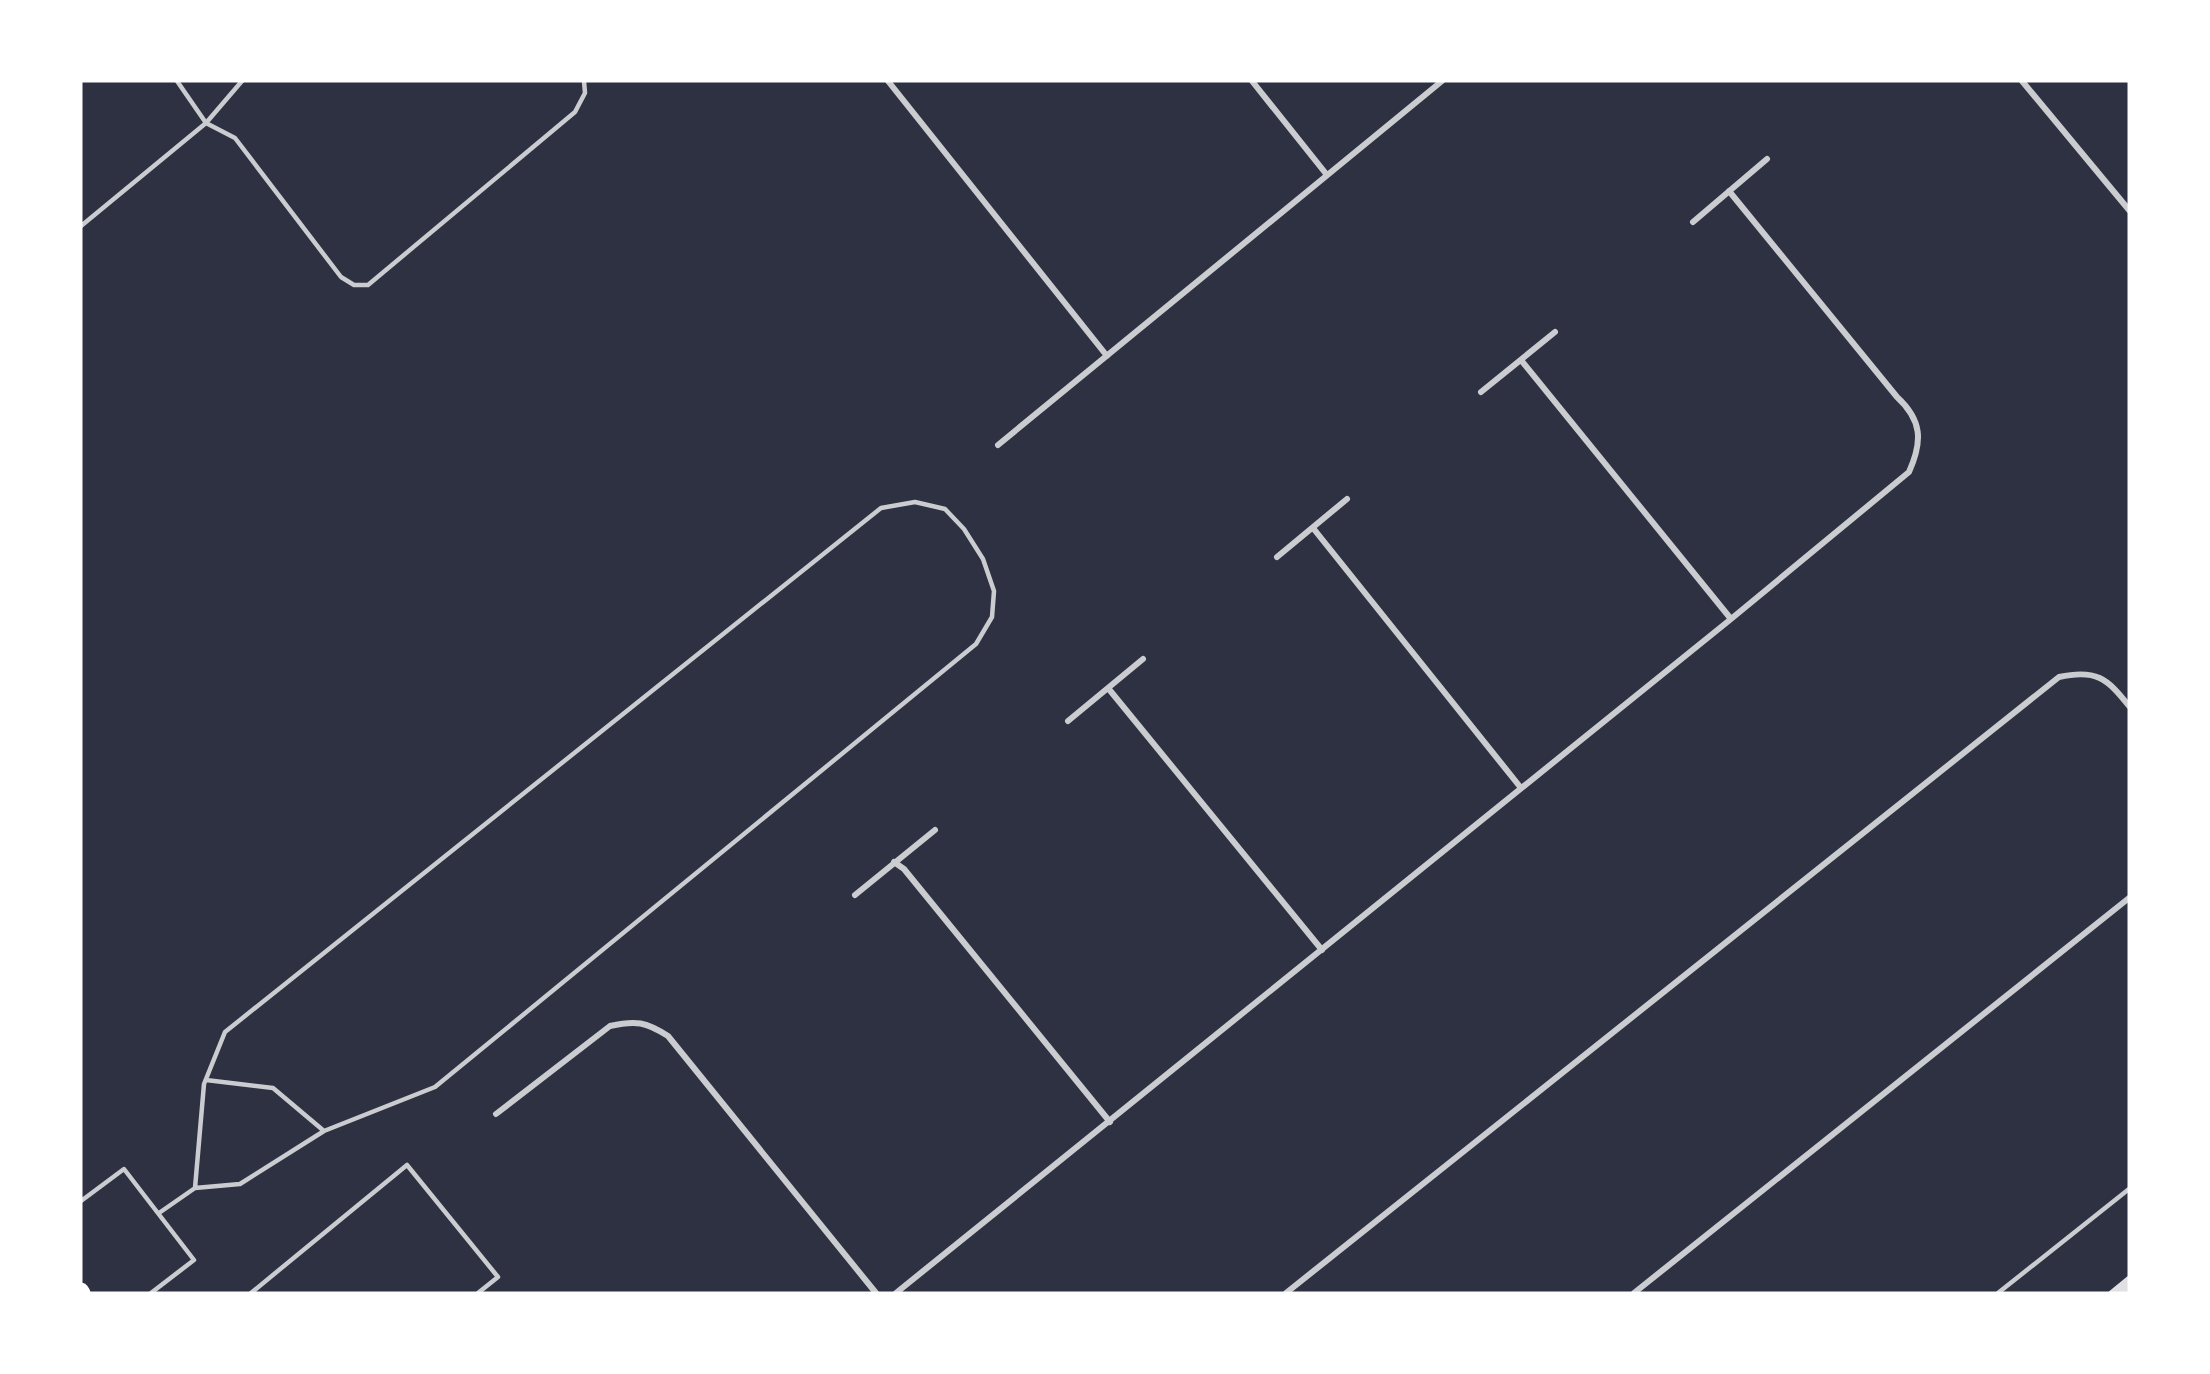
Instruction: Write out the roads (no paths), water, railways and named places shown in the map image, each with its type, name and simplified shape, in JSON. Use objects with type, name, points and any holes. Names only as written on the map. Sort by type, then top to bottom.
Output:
[{"type":"street","points":[[888,81],[1107,356]]},
{"type":"street","points":[[1252,81],[1327,175]]},
{"type":"street","points":[[998,445],[1442,81]]},
{"type":"street","points":[[2022,81],[2129,210]]},
{"type":"street","points":[[1693,222],[1767,159]]},
{"type":"street","points":[[896,1293],[1731,619],[1909,472],[1919,445],[1917,425],[1907,407],[1889,388],[1729,191]]},
{"type":"street","points":[[1481,392],[1555,332]]},
{"type":"street","points":[[1521,360],[1731,619]]},
{"type":"street","points":[[1277,557],[1347,500]]},
{"type":"street","points":[[1313,528],[1521,788]]},
{"type":"street","points":[[1068,721],[1143,659]]},
{"type":"street","points":[[1286,1293],[2059,677],[2086,673],[2112,684],[2129,706]]},
{"type":"street","points":[[1108,688],[1322,950]]},
{"type":"street","points":[[855,895],[935,830]]},
{"type":"street","points":[[894,862],[904,869],[1110,1122]]},
{"type":"street","points":[[1634,1293],[2129,898]]},
{"type":"street","points":[[496,1114],[610,1026],[630,1022],[650,1025],[668,1036],[876,1293]]},
{"type":"lane","points":[[177,81],[206,123],[235,138],[341,277],[354,285],[368,285],[575,112],[585,93],[584,81]]},
{"type":"lane","points":[[81,226],[206,123],[242,81]]},
{"type":"lane","points":[[159,1213],[195,1188],[240,1184],[324,1131],[435,1086],[976,644],[992,616],[993,591],[983,559],[964,530],[945,509],[915,502],[881,507],[225,1032],[206,1080],[195,1188]]},
{"type":"lane","points":[[206,1080],[273,1088],[324,1131]]},
{"type":"lane","points":[[250,1293],[407,1165],[498,1276],[478,1293]]},
{"type":"lane","points":[[81,1201],[124,1169],[195,1260],[150,1293]]},
{"type":"lane","points":[[1998,1293],[2129,1189]]}]
